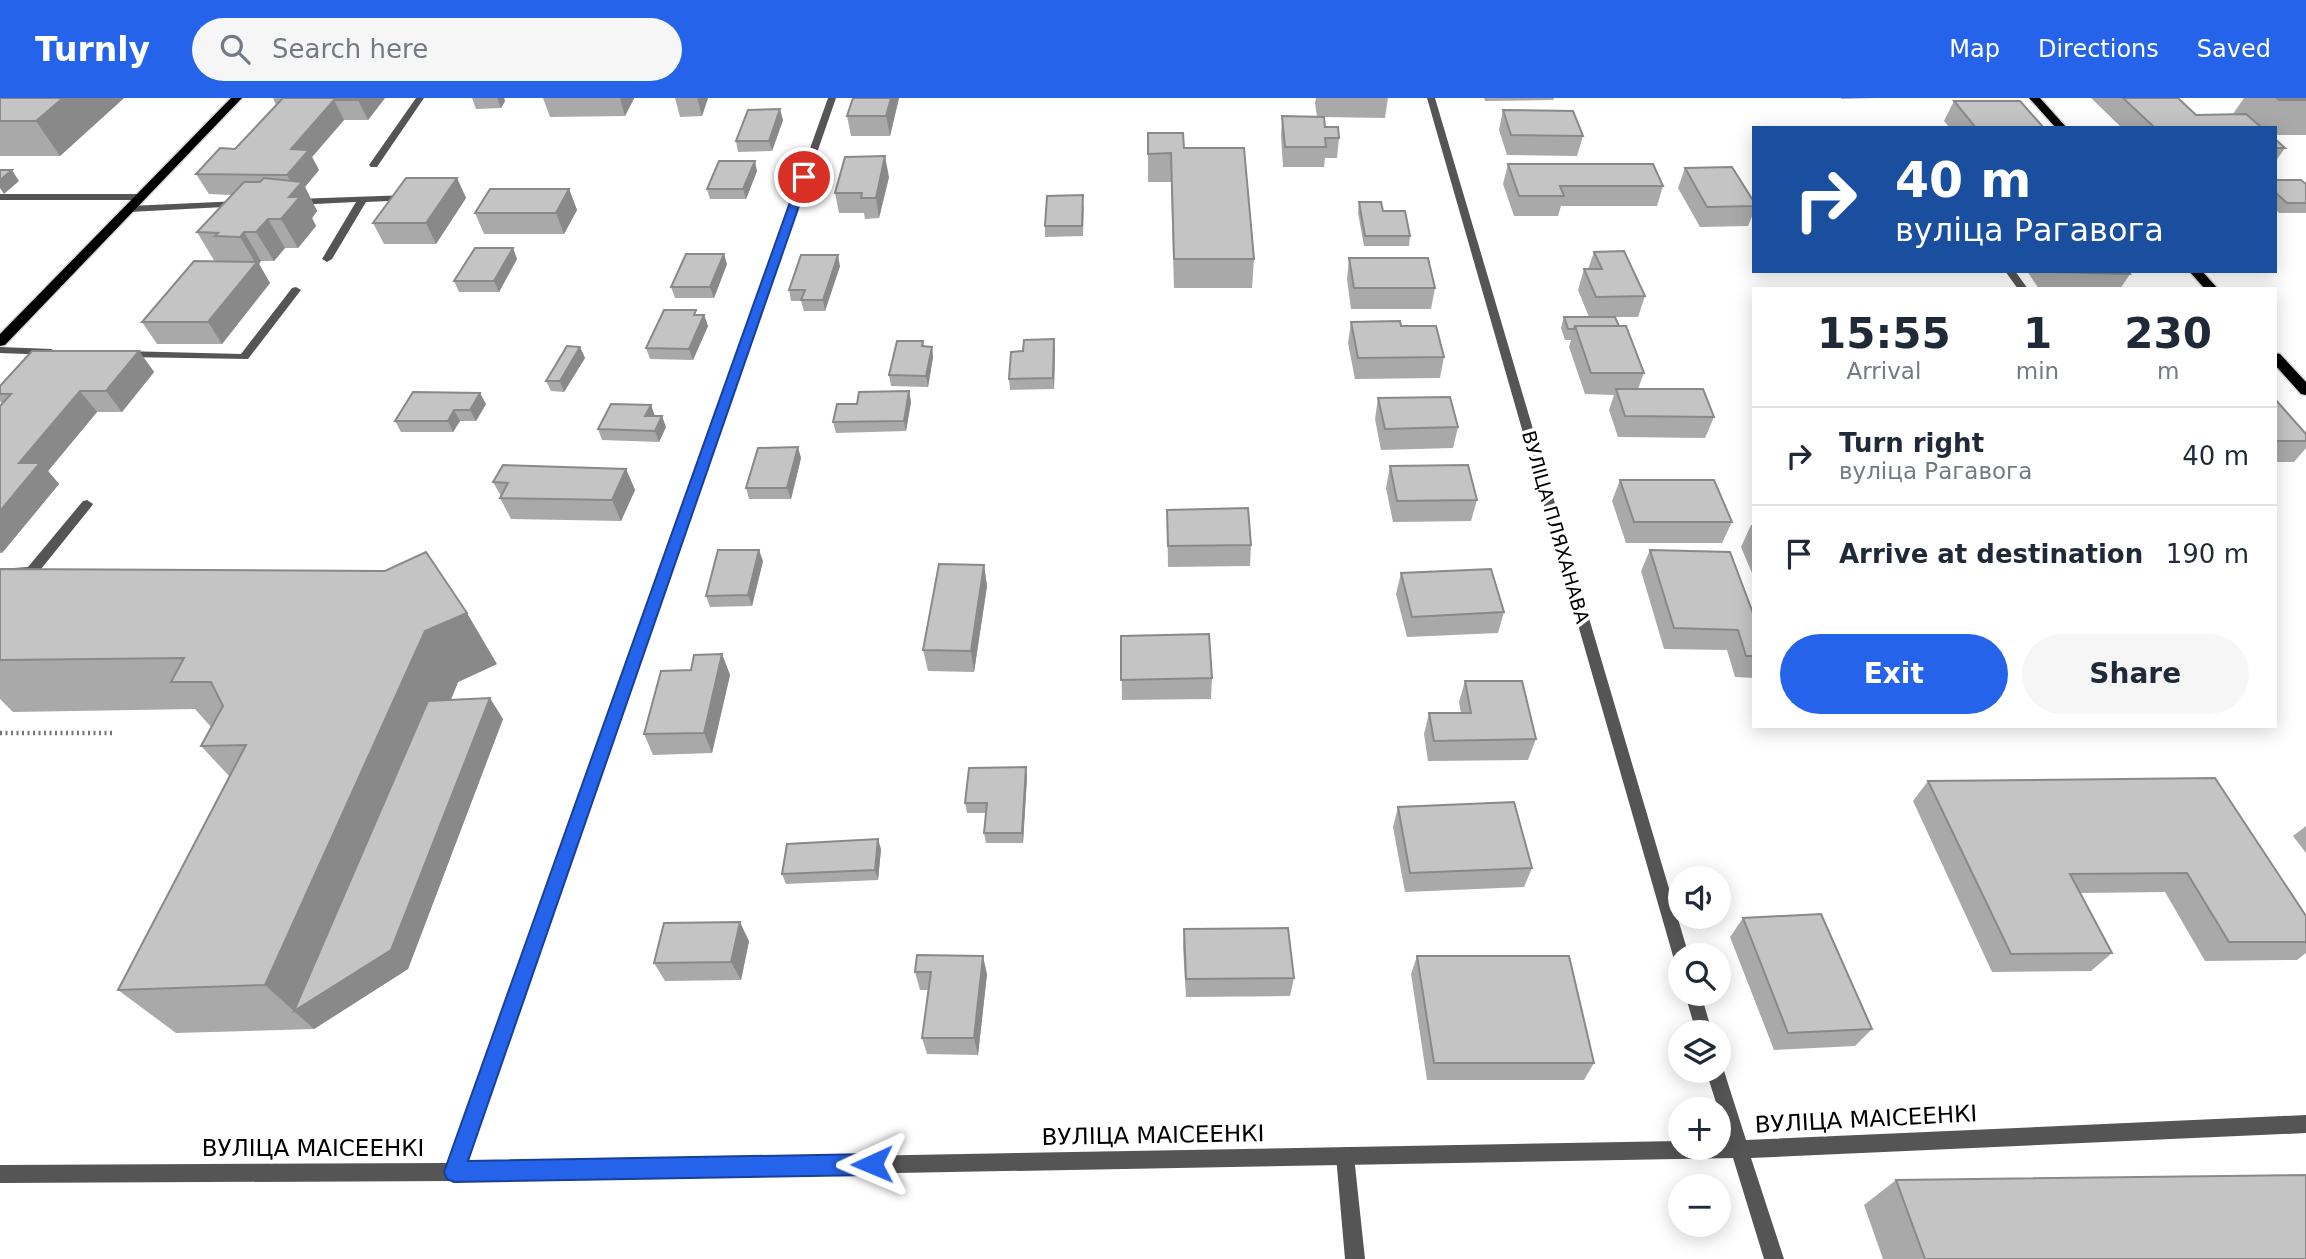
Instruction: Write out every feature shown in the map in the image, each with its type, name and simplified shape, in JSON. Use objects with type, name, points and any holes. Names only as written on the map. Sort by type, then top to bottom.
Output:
[{"type":"main road","points":[[0,342],[237,98]]},
{"type":"main road","points":[[2034,98],[2060,126]]},
{"type":"main road","points":[[2197,273],[2210,287]]},
{"type":"main road","points":[[2277,359],[2306,391]]},
{"type":"street","points":[[374,165],[420,98]]},
{"type":"street","points":[[454,1172],[832,98]]},
{"type":"street","name":"ВУЛІЦА ПЛЯХАНАВА","points":[[1431,98],[1677,943]]},
{"type":"street","points":[[0,197],[142,197]]},
{"type":"street","points":[[281,202],[409,198]]},
{"type":"street","points":[[327,259],[363,199]]},
{"type":"street","points":[[129,209],[254,204]]},
{"type":"street","points":[[113,354],[244,358],[296,290]]},
{"type":"street","points":[[0,350],[61,352]]},
{"type":"street","points":[[0,574],[32,571],[88,504]]},
{"type":"street","points":[[1719,1083],[1774,1259]]},
{"type":"street","name":"ВУЛІЦА МАІСЕЕНКІ","points":[[0,1174],[454,1172],[1738,1149],[2306,1124]]},
{"type":"street","points":[[1345,1156],[1355,1259]]},
{"type":"path","points":[[0,733],[115,733]]},
{"type":"building","points":[[0,98],[63,98],[36,121],[0,121]]},
{"type":"building","points":[[283,98],[360,98],[334,100],[291,149],[309,150],[287,175],[196,174],[220,148],[235,149]]},
{"type":"building","points":[[853,98],[891,98],[886,116],[847,116]]},
{"type":"building","points":[[2123,98],[2178,98],[2196,115],[2246,114],[2260,126],[2153,126]]},
{"type":"building","points":[[2277,98],[2306,98],[2306,100],[2279,100]]},
{"type":"building","points":[[1954,101],[2020,101],[2042,126],[1974,126]]},
{"type":"building","points":[[780,109],[769,141],[736,141],[748,110]]},
{"type":"building","points":[[1503,110],[1573,111],[1583,136],[1511,135]]},
{"type":"building","points":[[1282,116],[1324,117],[1325,127],[1338,127],[1339,138],[1325,138],[1326,147],[1285,147]]},
{"type":"building","points":[[1148,133],[1183,133],[1184,148],[1244,148],[1254,259],[1174,259],[1171,153],[1148,154]]},
{"type":"building","points":[[885,156],[876,198],[861,198],[862,193],[835,193],[845,157]]},
{"type":"building","points":[[719,161],[755,161],[743,189],[707,189]]},
{"type":"building","points":[[1508,164],[1653,164],[1663,186],[1560,186],[1564,196],[1519,196]]},
{"type":"building","points":[[1732,167],[1752,199],[1752,206],[1707,207],[1685,168]]},
{"type":"building","points":[[0,170],[12,170],[0,180]]},
{"type":"building","points":[[264,178],[302,182],[289,197],[300,197],[281,219],[268,219],[256,232],[244,232],[240,237],[197,232],[244,182],[260,182]]},
{"type":"building","points":[[406,178],[457,178],[426,223],[373,223]]},
{"type":"building","points":[[2277,180],[2301,180],[2306,184],[2306,203],[2287,203],[2277,194]]},
{"type":"building","points":[[490,189],[569,189],[556,213],[475,213]]},
{"type":"building","points":[[1083,195],[1082,226],[1045,226],[1047,196]]},
{"type":"building","points":[[1359,202],[1381,202],[1383,211],[1405,211],[1410,236],[1365,236]]},
{"type":"building","points":[[475,248],[513,248],[494,281],[454,281]]},
{"type":"building","points":[[1624,251],[1645,296],[1596,297],[1584,269],[1602,269],[1594,252]]},
{"type":"building","points":[[686,254],[724,254],[710,287],[671,287]]},
{"type":"building","points":[[801,255],[838,255],[823,300],[801,300],[805,290],[789,290]]},
{"type":"building","points":[[1349,258],[1428,258],[1435,288],[1354,288]]},
{"type":"building","points":[[194,261],[257,262],[208,322],[142,322]]},
{"type":"building","points":[[664,310],[696,310],[694,315],[704,315],[689,349],[646,348]]},
{"type":"building","points":[[1564,317],[1615,317],[1619,326],[1575,326],[1574,329],[1568,329]]},
{"type":"building","points":[[1400,321],[1401,326],[1436,326],[1444,357],[1358,358],[1351,322]]},
{"type":"building","points":[[1575,326],[1626,326],[1644,373],[1591,373]]},
{"type":"building","points":[[1054,339],[1053,378],[1009,379],[1011,352],[1023,351],[1024,340]]},
{"type":"building","points":[[897,341],[923,341],[922,346],[932,347],[926,376],[889,375]]},
{"type":"building","points":[[567,346],[580,347],[560,381],[546,381]]},
{"type":"building","points":[[32,351],[139,351],[106,391],[80,391],[19,463],[40,463],[0,511],[0,406],[11,394],[0,394],[0,386]]},
{"type":"building","points":[[1616,389],[1703,389],[1714,417],[1625,416]]},
{"type":"building","points":[[909,391],[904,421],[833,422],[837,404],[857,404],[859,392]]},
{"type":"building","points":[[413,392],[480,393],[470,410],[454,410],[448,421],[395,421]]},
{"type":"building","points":[[1450,397],[1458,427],[1385,429],[1378,398]]},
{"type":"building","points":[[2277,401],[2306,434],[2306,441],[2277,441]]},
{"type":"building","points":[[611,404],[651,405],[645,416],[662,416],[655,431],[598,429]]},
{"type":"building","points":[[798,447],[787,488],[746,488],[758,448]]},
{"type":"building","points":[[503,465],[626,469],[612,500],[500,498],[508,483],[493,482]]},
{"type":"building","points":[[1468,465],[1477,500],[1397,501],[1390,466]]},
{"type":"building","points":[[1620,480],[1714,480],[1732,522],[1634,522]]},
{"type":"building","points":[[1248,508],[1251,545],[1168,546],[1167,510]]},
{"type":"building","points":[[718,550],[759,550],[748,595],[706,596]]},
{"type":"building","points":[[1650,550],[1730,552],[1752,611],[1752,656],[1746,656],[1738,630],[1674,628]]},
{"type":"building","points":[[426,552],[467,613],[425,631],[265,985],[118,990],[246,745],[201,746],[223,706],[211,682],[171,682],[184,658],[0,660],[0,569],[385,571]]},
{"type":"building","points":[[939,564],[984,565],[971,651],[923,650]]},
{"type":"building","points":[[1491,569],[1504,612],[1412,617],[1401,573]]},
{"type":"building","points":[[1209,634],[1212,678],[1121,680],[1121,636]]},
{"type":"building","points":[[722,654],[704,733],[644,734],[661,671],[691,670],[694,655]]},
{"type":"building","points":[[1465,681],[1522,681],[1536,739],[1434,741],[1429,713],[1471,713]]},
{"type":"building","points":[[490,698],[391,950],[294,1011],[428,701]]},
{"type":"building","points":[[1026,767],[1022,833],[984,833],[987,803],[965,803],[969,768]]},
{"type":"building","points":[[2215,778],[2306,916],[2306,942],[2229,942],[2187,873],[2070,874],[2112,953],[2011,954],[1928,781]]},
{"type":"building","points":[[1514,802],[1532,868],[1410,873],[1398,807]]},
{"type":"building","points":[[878,839],[875,870],[782,874],[787,844]]},
{"type":"building","points":[[1821,914],[1872,1029],[1788,1033],[1743,918]]},
{"type":"building","points":[[740,922],[731,962],[654,963],[664,923]]},
{"type":"building","points":[[1288,928],[1294,978],[1186,979],[1184,929]]},
{"type":"building","points":[[917,955],[983,956],[974,1038],[922,1038],[931,972],[915,972]]},
{"type":"building","points":[[1417,956],[1569,956],[1594,1063],[1434,1063]]},
{"type":"building","points":[[2306,1175],[2306,1259],[1925,1259],[1896,1180]]},
{"type":"route","points":[[804,177],[454,1172],[872,1164]]}]
